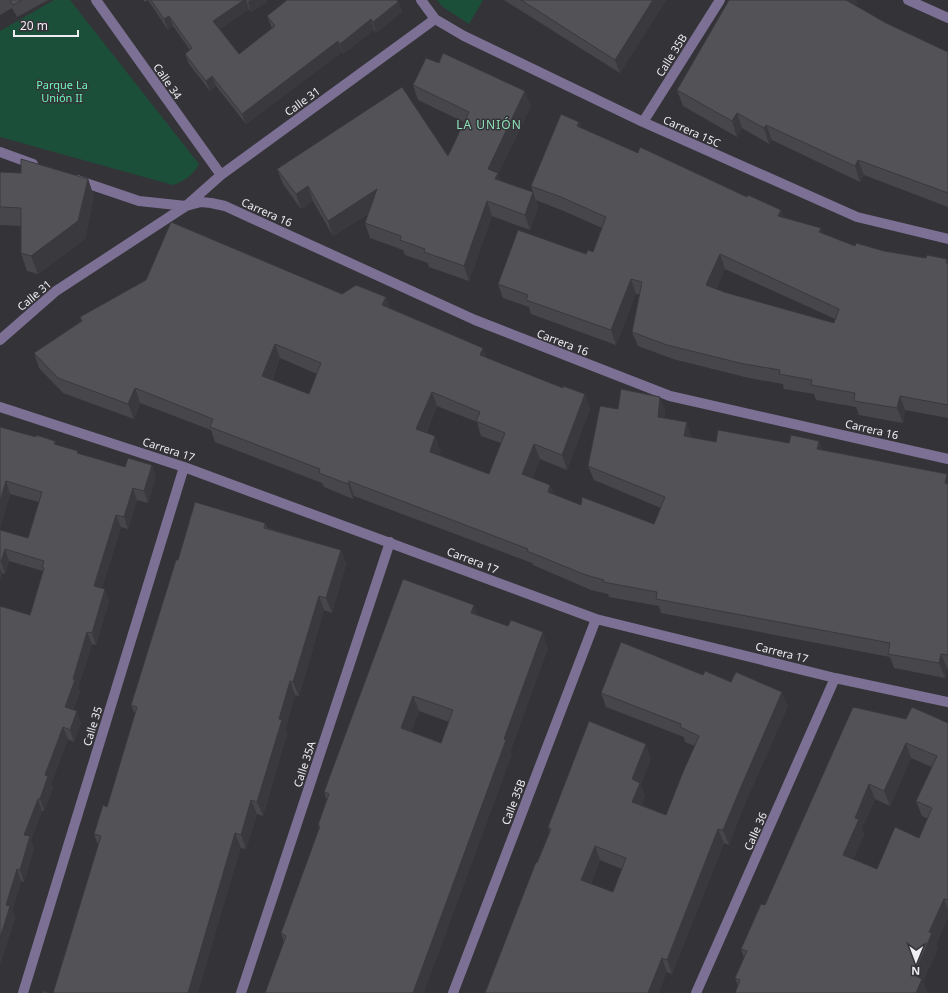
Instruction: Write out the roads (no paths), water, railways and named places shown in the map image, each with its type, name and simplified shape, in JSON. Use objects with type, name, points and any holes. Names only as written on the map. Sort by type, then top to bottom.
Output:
[{"type":"street","name":"Calle 34","points":[[96,0],[221,175]]},
{"type":"street","points":[[421,0],[436,19]]},
{"type":"street","name":"Calle 35B","points":[[643,122],[720,0]]},
{"type":"street","points":[[908,0],[948,18]]},
{"type":"street","name":"Calle 31","points":[[0,340],[56,291],[186,206],[221,175],[436,19]]},
{"type":"street","name":"Carrera 15C","points":[[436,19],[464,36],[643,122],[857,218],[948,239]]},
{"type":"street","points":[[0,152],[41,167]]},
{"type":"street","points":[[69,177],[139,201],[186,206]]},
{"type":"street","name":"Carrera 16","points":[[186,206],[201,202],[211,203],[237,211],[475,320],[670,396],[948,459]]},
{"type":"street","name":"Carrera 17","points":[[0,407],[184,466],[596,619],[836,678],[948,702]]},
{"type":"street","name":"Calle 35","points":[[23,993],[184,466]]},
{"type":"street","name":"Calle 35A","points":[[241,993],[390,542]]},
{"type":"street","name":"Calle 35B","points":[[453,993],[596,619]]},
{"type":"street","name":"Calle 36","points":[[696,993],[836,678]]},
{"type":"district","name":"LA UNIÓN","points":[[489,124]]},
{"type":"park label","name":"Parque La Unión II","points":[[62,90]]}]
